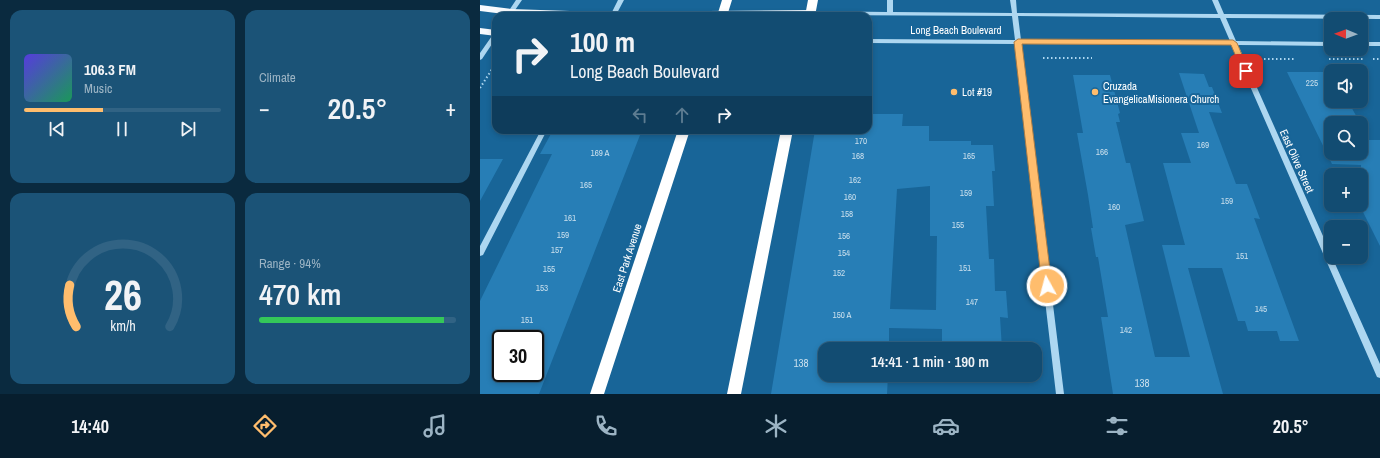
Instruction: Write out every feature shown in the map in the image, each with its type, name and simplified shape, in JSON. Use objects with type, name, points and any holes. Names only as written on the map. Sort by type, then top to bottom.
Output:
[{"type":"highway","points":[[723,12],[727,0]]},
{"type":"highway","points":[[811,12],[813,0]]},
{"type":"highway","name":"East Park Avenue","points":[[596,394],[683,134]]},
{"type":"highway","points":[[734,394],[785,134]]},
{"type":"main road","name":"Long Beach Boulevard","points":[[480,8],[511,12]]},
{"type":"main road","points":[[480,31],[492,33]]},
{"type":"street","points":[[511,12],[519,0]]},
{"type":"street","points":[[615,12],[621,0]]},
{"type":"street","points":[[890,0],[890,14]]},
{"type":"street","points":[[1013,0],[1060,394]]},
{"type":"street","name":"East Olive Street","points":[[1214,0],[1380,374]]},
{"type":"street","name":"Long Beach Boulevard","points":[[872,14],[1380,17]]},
{"type":"street","points":[[480,58],[492,40]]},
{"type":"street","name":"Long Beach Boulevard","points":[[872,41],[1324,44]]},
{"type":"street","points":[[1368,44],[1380,44]]},
{"type":"street","points":[[480,253],[542,134]]},
{"type":"path","points":[[480,88],[492,69]]},
{"type":"building","points":[[1287,72],[1324,72],[1324,108],[1352,108],[1356,116],[1324,116],[1324,148]]},
{"type":"building","points":[[1179,73],[1204,74],[1209,87],[1212,87],[1222,113],[1209,112],[1236,184],[1247,184],[1260,219],[1254,218],[1299,341],[1280,341],[1277,331],[1248,331],[1245,321],[1238,321],[1222,268],[1188,268],[1223,394],[1113,394],[1101,317],[1108,317],[1098,257],[1096,257],[1091,228],[1093,228],[1077,133],[1083,133],[1073,75],[1110,75],[1120,113],[1118,114],[1120,122],[1116,122],[1126,163],[1130,163],[1144,221],[1125,225],[1155,357],[1190,357],[1162,245],[1185,245],[1163,163],[1191,163],[1181,133],[1199,133]]},
{"type":"building","points":[[872,114],[903,114],[902,126],[929,126],[929,141],[971,141],[971,145],[993,145],[995,171],[992,171],[994,206],[986,206],[989,259],[994,259],[995,291],[1006,291],[1008,318],[1000,317],[1002,342],[942,342],[942,329],[889,328],[889,342],[818,342],[818,382],[888,382],[887,394],[771,394],[814,134],[872,134]],"holes":[[[930,186],[930,236],[937,236],[936,310],[890,309],[897,189]]]},
{"type":"building","points":[[551,134],[640,134],[544,381],[544,330],[492,330],[492,382],[544,382],[539,394],[480,394],[480,301],[552,154],[540,154]]},
{"type":"building","points":[[1368,138],[1369,140],[1380,140],[1380,246],[1363,212],[1368,212],[1368,168],[1361,168],[1361,165],[1332,164],[1330,160],[1368,160]]},
{"type":"building","points":[[480,159],[503,159],[480,201]]},
{"type":"place","name":"Lot #19","points":[[954,92]]},
{"type":"place","name":"Cruzada EvangelicaMisionera Church","points":[[1095,92]]},
{"type":"route","points":[[1047,286],[1018,42],[1233,43],[1246,71]]}]
